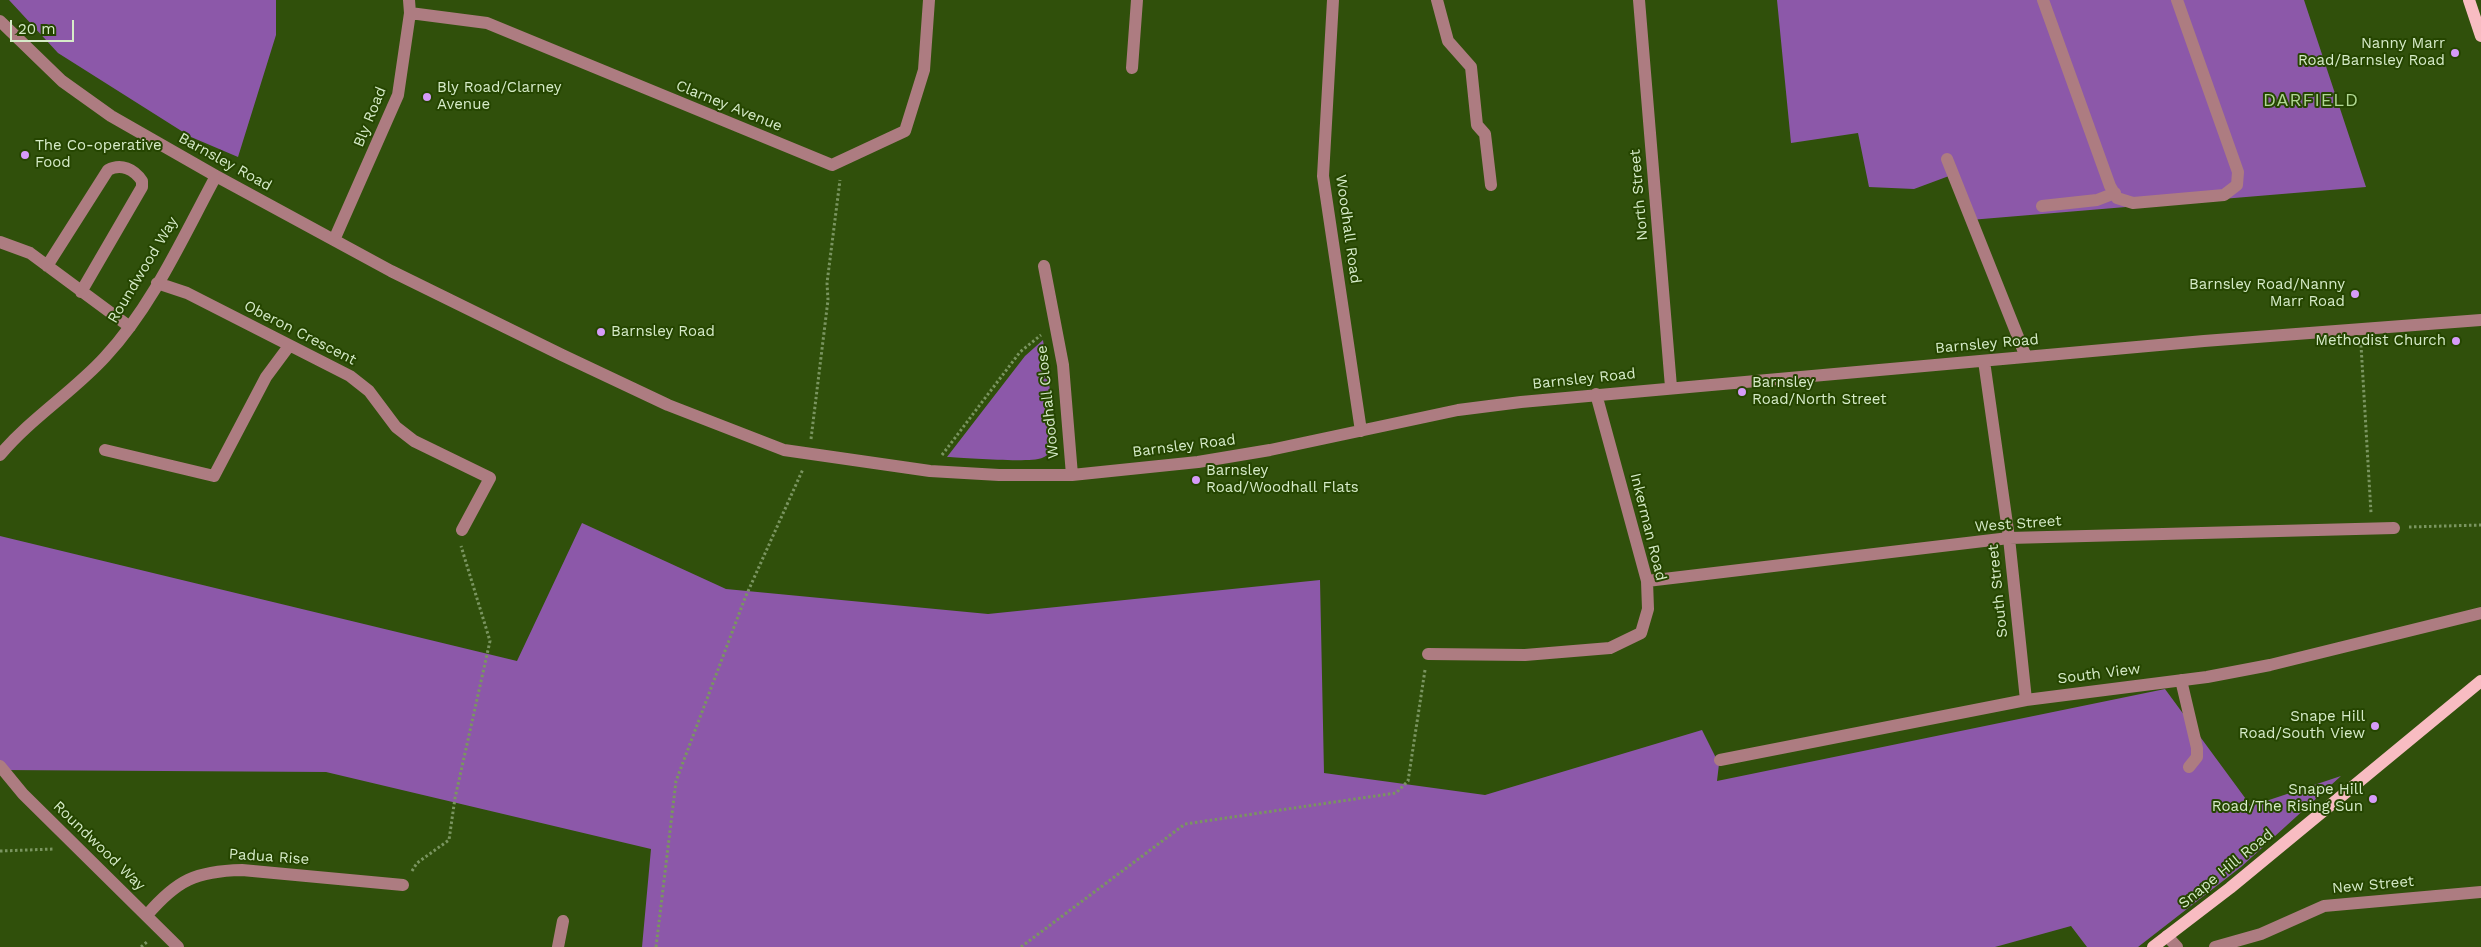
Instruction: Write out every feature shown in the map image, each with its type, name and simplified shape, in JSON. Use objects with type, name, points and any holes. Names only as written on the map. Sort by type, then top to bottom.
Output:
[{"type":"main road","points":[[2468,0],[2481,36]]},
{"type":"main road","name":"Snape Hill Road","points":[[2153,947],[2230,888],[2481,681]]},
{"type":"street","name":"Bly Road","points":[[334,240],[398,95],[410,13],[409,0]]},
{"type":"street","name":"Clarney Avenue","points":[[410,13],[487,23],[832,165],[905,131],[924,70],[929,0]]},
{"type":"street","points":[[1132,68],[1137,0]]},
{"type":"street","name":"Woodhall Road","points":[[1333,0],[1323,176],[1361,431]]},
{"type":"street","points":[[1437,0],[1448,41],[1471,67],[1477,125],[1485,134],[1492,185]]},
{"type":"street","name":"North Street","points":[[1639,0],[1671,387]]},
{"type":"street","points":[[2044,0],[2110,186],[2118,198],[2133,203],[2224,195],[2237,185],[2238,172],[2177,0]]},
{"type":"street","name":"Barnsley Road","points":[[0,21],[62,82],[110,116],[216,176],[400,275],[668,406],[784,450],[809,456],[930,471],[999,475],[1072,475],[1198,462],[1270,450],[1458,410],[1596,394],[2481,320]]},
{"type":"street","points":[[1947,159],[2026,357]]},
{"type":"street","points":[[47,266],[108,170],[115,166],[124,167],[138,175],[142,181],[142,187],[81,292]]},
{"type":"street","name":"Roundwood Way","points":[[0,454],[14,438],[105,357],[130,327],[158,283],[216,176]]},
{"type":"street","points":[[2042,206],[2097,200],[2115,193]]},
{"type":"street","points":[[0,242],[30,253],[130,327]]},
{"type":"street","name":"Woodhall Close","points":[[1044,266],[1063,365],[1072,475]]},
{"type":"street","name":"Oberon Crescent","points":[[158,283],[188,293],[350,376],[369,391],[396,427],[414,440],[490,478],[462,530]]},
{"type":"street","points":[[105,450],[214,476],[266,377],[289,346]]},
{"type":"street","name":"South Street","points":[[1984,361],[2009,538],[2026,700]]},
{"type":"street","name":"Inkerman Road","points":[[1428,654],[1525,655],[1610,648],[1641,633],[1648,610],[1647,581],[1596,394]]},
{"type":"street","name":"West Street","points":[[1647,581],[2009,538],[2394,528]]},
{"type":"street","name":"South View","points":[[1720,760],[2026,700],[2181,680],[2270,665],[2481,613]]},
{"type":"street","points":[[2181,680],[2198,757],[2189,767]]},
{"type":"street","name":"Roundwood Way","points":[[0,766],[23,794],[178,947]]},
{"type":"street","name":"Padua Rise","points":[[147,915],[178,884],[216,870],[242,870],[404,885]]},
{"type":"street","name":"New Street","points":[[2216,947],[2261,934],[2324,906],[2481,892]]},
{"type":"street","points":[[558,947],[563,921]]},
{"type":"street","points":[[2167,936],[2177,947]]},
{"type":"path","points":[[656,947],[676,781],[745,598],[809,456],[828,300],[826,283],[843,160]]},
{"type":"path","points":[[930,471],[1020,352],[1055,324]]},
{"type":"path","points":[[2360,331],[2372,529]]},
{"type":"path","points":[[2394,528],[2481,524]]},
{"type":"path","points":[[404,885],[418,863],[449,840],[455,798],[490,641],[461,546],[462,530]]},
{"type":"path","points":[[1021,947],[1185,824],[1396,793],[1408,781],[1428,654]]},
{"type":"path","points":[[0,851],[79,848]]},
{"type":"shaded area","points":[[9,0],[276,0],[276,35],[238,157],[191,137],[58,53]]},
{"type":"shaded area","points":[[1777,0],[2304,0],[2366,187],[1970,220],[1949,176],[1914,189],[1869,187],[1858,133],[1791,143]]},
{"type":"shaded area","points":[[1043,340],[1057,441],[1048,455],[1042,458],[1025,460],[947,457],[1025,356]]},
{"type":"shaded area","points":[[582,523],[726,589],[988,614],[1320,580],[1324,773],[1485,795],[1702,730],[1719,764],[1717,781],[2165,689],[2251,806],[2341,776],[2241,867],[2138,947],[2087,947],[2071,926],[1995,947],[642,947],[651,849],[326,772],[0,770],[0,536],[517,661]]},
{"type":"place","name":"Nanny Marr Road/Barnsley Road","points":[[2455,53]]},
{"type":"place","name":"Bly Road/Clarney Avenue","points":[[427,97]]},
{"type":"place","name":"The Co-operative Food","points":[[25,155]]},
{"type":"place","name":"Barnsley Road/Nanny Marr Road","points":[[2355,294]]},
{"type":"place","name":"Barnsley Road","points":[[601,332]]},
{"type":"place","name":"Methodist Church","points":[[2456,341]]},
{"type":"place","name":"Barnsley Road/North Street","points":[[1742,392]]},
{"type":"place","name":"Barnsley Road/Woodhall Flats","points":[[1196,480]]},
{"type":"place","name":"Snape Hill Road/South View","points":[[2375,726]]},
{"type":"place","name":"Snape Hill Road/The Rising Sun","points":[[2373,799]]},
{"type":"district","name":"DARFIELD","points":[[2311,101]]}]
